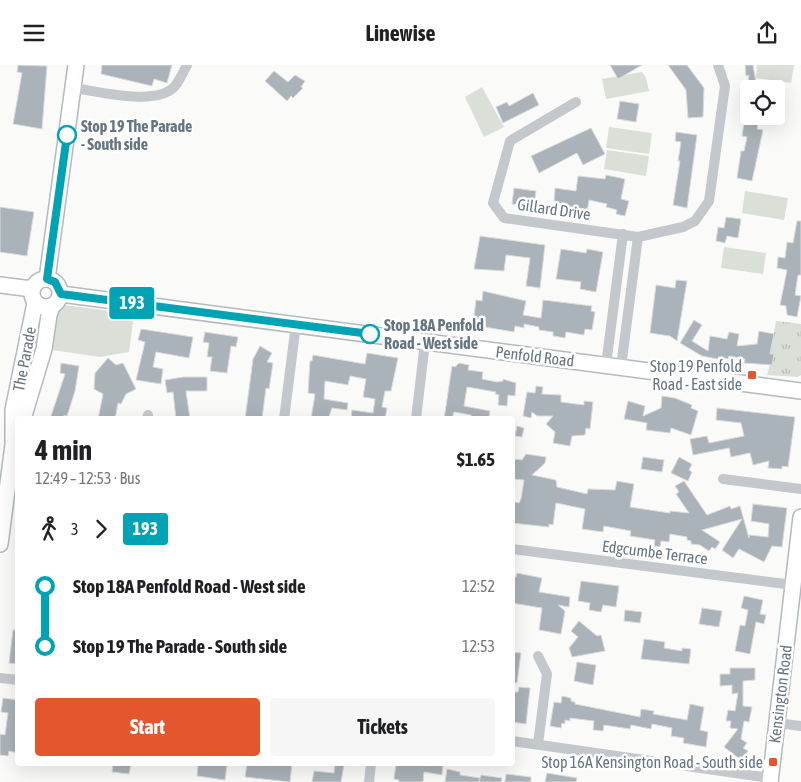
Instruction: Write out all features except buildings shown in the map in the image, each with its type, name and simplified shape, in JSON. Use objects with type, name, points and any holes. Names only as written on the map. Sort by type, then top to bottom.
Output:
[{"type":"main road","points":[[47,279],[76,65]]},
{"type":"main road","points":[[0,285],[34,296],[43,307],[57,300],[55,282],[47,279],[38,282],[34,296]]},
{"type":"main road","name":"The Parade","points":[[0,545],[13,484],[15,439],[13,410],[27,353],[34,296]]},
{"type":"main road","name":"Penfold Road","points":[[57,300],[296,324],[801,391]]},
{"type":"main road","name":"The Parade","points":[[24,416],[44,349],[49,315],[57,300]]},
{"type":"main road","name":"Kensington Road","points":[[770,780],[796,602],[793,585],[800,542],[801,517]]},
{"type":"street","points":[[73,88],[143,97],[156,96],[167,92],[175,86],[187,65]]},
{"type":"street","points":[[613,366],[638,237],[683,227],[694,221],[709,201],[725,86],[718,65]]},
{"type":"street","name":"Gillard Drive","points":[[576,102],[510,141],[494,203],[504,218],[638,237]]},
{"type":"street","points":[[613,366],[623,234]]},
{"type":"street","points":[[284,416],[296,324]]},
{"type":"street","points":[[416,416],[426,342]]},
{"type":"street","points":[[723,479],[801,489]]},
{"type":"street","name":"Edgcumbe Terrace","points":[[515,549],[793,585]]},
{"type":"street","points":[[538,656],[547,674],[538,744]]},
{"type":"street","points":[[0,678],[15,680]]},
{"type":"street","points":[[777,723],[801,726]]},
{"type":"street","points":[[515,741],[770,780]]},
{"type":"street","points":[[369,782],[371,766]]},
{"type":"green space","points":[[757,65],[794,65],[791,83],[785,82],[785,80],[756,78]]},
{"type":"green space","points":[[642,72],[646,78],[649,91],[606,99],[602,79]]},
{"type":"green space","points":[[482,87],[504,127],[484,137],[465,97]]},
{"type":"green space","points":[[609,127],[652,133],[649,154],[606,148]]},
{"type":"green space","points":[[607,150],[649,156],[646,176],[604,169]]},
{"type":"green space","points":[[745,191],[788,198],[784,220],[742,213]]},
{"type":"green space","points":[[724,247],[766,253],[763,274],[721,268]]},
{"type":"green space","points":[[64,305],[134,314],[129,352],[100,357],[52,350],[57,311]]},
{"type":"green space","points":[[776,321],[801,324],[801,375],[798,377],[767,375],[773,354],[770,354]]},
{"type":"bus line","name":"193","points":[[67,135],[47,279],[58,285],[61,294],[370,334]]},
{"type":"place","name":"Stop 19 The Parade - South side","points":[[67,135]]},
{"type":"place","name":"Stop 18A Penfold Road - West side","points":[[370,334]]},
{"type":"place","name":"Stop 19 Penfold Road - East side","points":[[752,375]]},
{"type":"place","name":"Stop 16A Kensington Road - South side","points":[[773,762]]}]
